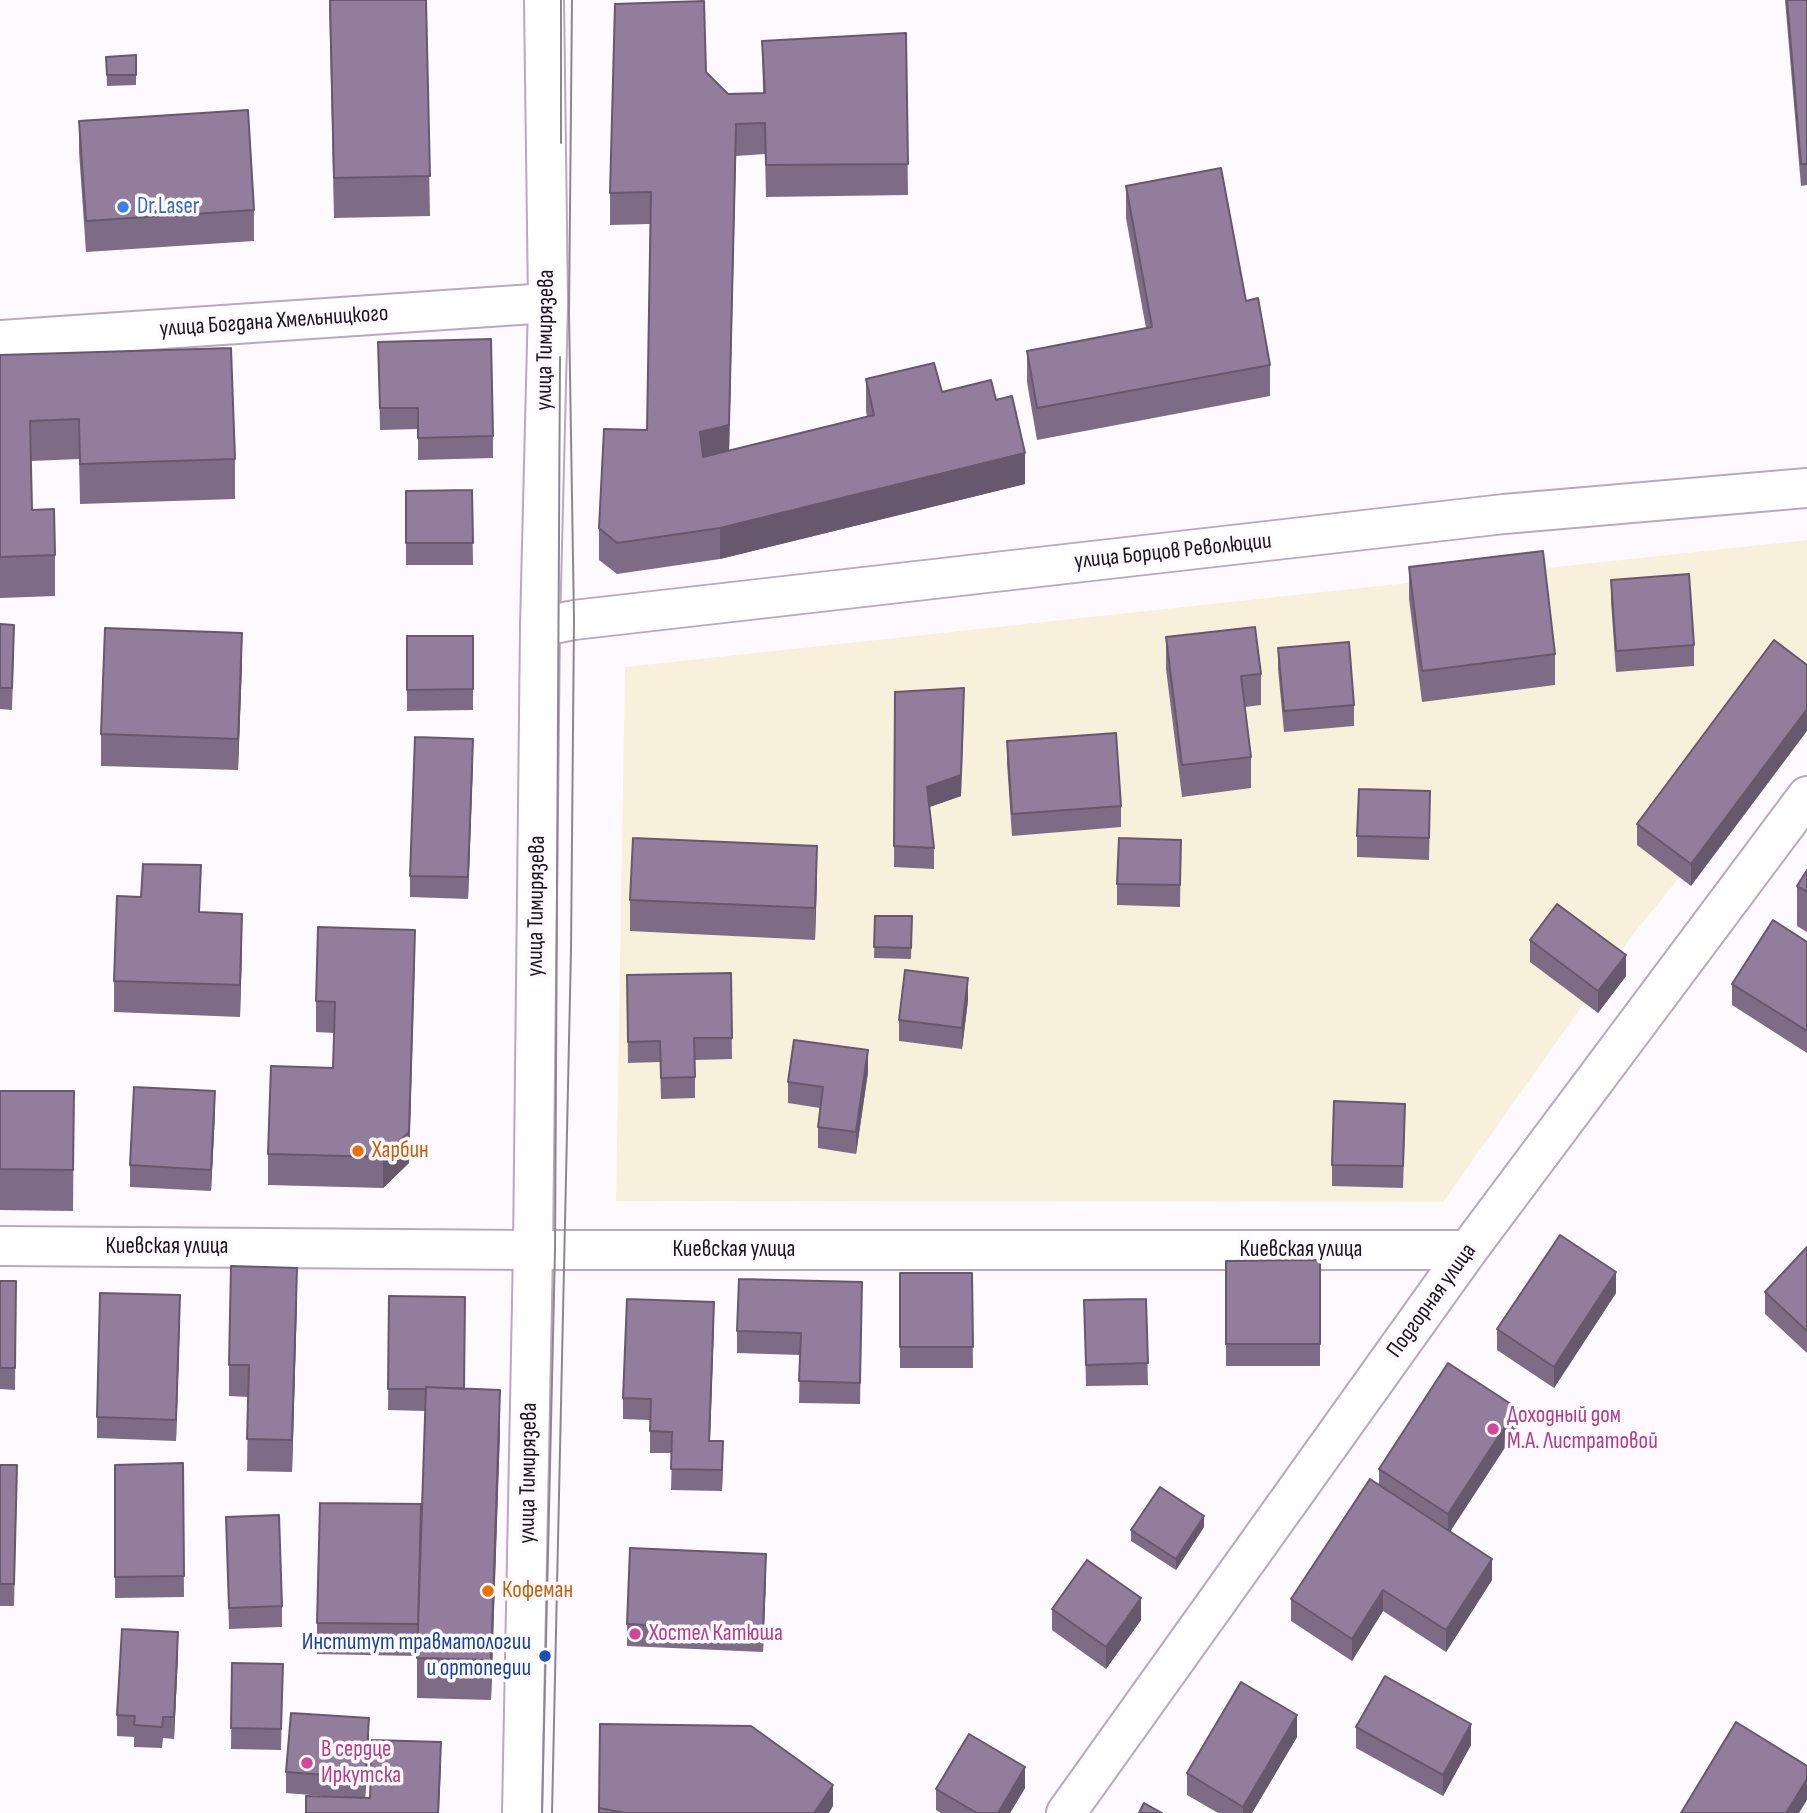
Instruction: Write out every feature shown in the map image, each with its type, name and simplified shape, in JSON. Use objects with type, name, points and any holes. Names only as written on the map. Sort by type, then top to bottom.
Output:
[{"type":"street","name":"улица Тимирязева","points":[[522,1813],[533,1250],[540,627],[548,303],[544,0]]},
{"type":"street","name":"улица Богдана Хмельницкого","points":[[0,340],[548,303]]},
{"type":"street","name":"улица Борцов Революции","points":[[540,627],[574,620],[1504,514],[1807,488]]},
{"type":"street","name":"Подгорная улица","points":[[1066,1813],[1468,1250],[1807,796]]},
{"type":"street","name":"Киевская улица","points":[[0,1246],[533,1250],[1468,1250]]},
{"type":"shaded area","points":[[1807,540],[1807,720],[1631,937],[1443,1202],[616,1201],[625,667]]},
{"type":"building","points":[[330,0],[426,0],[430,176],[334,178]]},
{"type":"building","points":[[1787,0],[1807,0],[1807,164],[1801,164]]},
{"type":"building","points":[[704,1],[706,72],[728,94],[765,93],[762,41],[906,33],[908,164],[766,165],[765,123],[736,124],[729,425],[700,432],[703,457],[874,415],[866,379],[934,363],[942,392],[991,380],[996,400],[1012,396],[1025,453],[720,528],[617,543],[599,528],[604,429],[647,430],[651,192],[610,193],[615,4]]},
{"type":"building","points":[[136,55],[136,75],[107,75],[106,57]]},
{"type":"building","points":[[248,110],[254,210],[86,221],[79,121]]},
{"type":"building","points":[[1221,168],[1246,301],[1258,298],[1270,365],[1037,408],[1027,351],[1152,327],[1126,186]]},
{"type":"building","points":[[491,339],[493,436],[418,438],[418,408],[380,408],[378,342]]},
{"type":"building","points":[[231,348],[235,459],[80,464],[79,419],[30,421],[32,510],[54,509],[55,555],[0,557],[0,355]]},
{"type":"building","points":[[472,490],[473,543],[406,543],[406,491]]},
{"type":"building","points":[[1543,551],[1555,654],[1422,671],[1409,567]]},
{"type":"building","points":[[1689,574],[1694,645],[1616,651],[1611,580]]},
{"type":"building","points":[[0,624],[14,625],[12,688],[0,688]]},
{"type":"building","points":[[1255,627],[1261,674],[1241,676],[1251,757],[1182,765],[1166,637]]},
{"type":"building","points":[[105,628],[242,633],[238,739],[101,734]]},
{"type":"building","points":[[407,636],[473,636],[473,689],[407,690]]},
{"type":"building","points":[[1774,640],[1807,665],[1807,709],[1691,864],[1637,824]]},
{"type":"building","points":[[1349,642],[1354,705],[1284,711],[1278,648]]},
{"type":"building","points":[[964,688],[961,775],[927,787],[934,848],[894,846],[895,692]]},
{"type":"building","points":[[1116,733],[1121,806],[1012,814],[1007,741]]},
{"type":"building","points":[[415,737],[473,739],[468,877],[410,876]]},
{"type":"building","points":[[1359,789],[1430,791],[1429,838],[1357,836]]},
{"type":"building","points":[[633,838],[817,846],[815,908],[630,900]]},
{"type":"building","points":[[1119,838],[1181,840],[1180,885],[1117,884]]},
{"type":"building","points":[[143,864],[201,865],[199,912],[242,914],[240,985],[114,981],[117,896],[141,897]]},
{"type":"building","points":[[1807,870],[1807,892],[1797,886]]},
{"type":"building","points":[[1557,904],[1626,955],[1598,991],[1530,940]]},
{"type":"building","points":[[875,916],[912,916],[911,948],[874,947]]},
{"type":"building","points":[[1773,920],[1807,942],[1807,1031],[1732,984]]},
{"type":"building","points":[[318,927],[415,930],[409,1132],[383,1157],[268,1154],[271,1066],[333,1068],[335,1002],[316,1001]]},
{"type":"building","points":[[905,970],[968,978],[962,1028],[899,1020]]},
{"type":"building","points":[[731,973],[732,1038],[694,1038],[695,1077],[661,1078],[660,1041],[628,1042],[627,975]]},
{"type":"building","points":[[794,1040],[868,1050],[856,1132],[818,1127],[823,1087],[788,1082]]},
{"type":"building","points":[[134,1087],[215,1091],[211,1170],[130,1165]]},
{"type":"building","points":[[0,1091],[74,1091],[73,1170],[0,1169]]},
{"type":"building","points":[[1334,1101],[1405,1104],[1403,1166],[1332,1165]]},
{"type":"building","points":[[1560,1235],[1616,1272],[1554,1367],[1497,1329]]},
{"type":"building","points":[[1807,1247],[1807,1331],[1765,1292]]},
{"type":"building","points":[[1320,1260],[1320,1344],[1226,1344],[1226,1261]]},
{"type":"building","points":[[231,1266],[297,1268],[292,1440],[247,1439],[249,1365],[229,1365]]},
{"type":"building","points":[[900,1273],[972,1273],[973,1347],[900,1347]]},
{"type":"building","points":[[739,1279],[862,1282],[860,1383],[799,1381],[801,1333],[737,1331]]},
{"type":"building","points":[[0,1281],[16,1281],[15,1368],[0,1368]]},
{"type":"building","points":[[100,1293],[180,1295],[176,1420],[97,1417]]},
{"type":"building","points":[[389,1296],[465,1297],[464,1389],[388,1389]]},
{"type":"building","points":[[627,1299],[714,1302],[709,1441],[723,1441],[722,1470],[671,1469],[672,1432],[650,1431],[651,1399],[623,1398]]},
{"type":"building","points":[[1146,1299],[1148,1363],[1086,1365],[1084,1300]]},
{"type":"building","points":[[1448,1363],[1517,1408],[1448,1514],[1379,1469]]},
{"type":"building","points":[[426,1387],[500,1390],[491,1660],[417,1658]]},
{"type":"building","points":[[183,1463],[184,1576],[115,1577],[115,1465]]},
{"type":"building","points":[[0,1465],[17,1465],[14,1584],[0,1584]]},
{"type":"building","points":[[1370,1479],[1492,1559],[1446,1630],[1383,1590],[1352,1639],[1291,1599]]},
{"type":"building","points":[[1160,1487],[1204,1516],[1176,1559],[1131,1530]]},
{"type":"building","points":[[320,1503],[421,1504],[418,1624],[317,1623]]},
{"type":"building","points":[[279,1515],[282,1606],[229,1608],[226,1517]]},
{"type":"building","points":[[630,1548],[766,1554],[763,1630],[627,1624]]},
{"type":"building","points":[[1087,1560],[1141,1598],[1106,1647],[1052,1609]]},
{"type":"building","points":[[122,1629],[178,1632],[174,1717],[163,1717],[162,1727],[134,1725],[135,1716],[117,1715]]},
{"type":"building","points":[[232,1663],[283,1664],[281,1729],[231,1728]]},
{"type":"building","points":[[1385,1676],[1471,1724],[1443,1775],[1356,1727]]},
{"type":"building","points":[[1241,1682],[1297,1715],[1243,1807],[1187,1773]]},
{"type":"building","points":[[291,1713],[369,1718],[365,1778],[286,1772]]},
{"type":"building","points":[[1736,1722],[1807,1766],[1807,1779],[1786,1813],[1681,1813]]},
{"type":"building","points":[[600,1724],[751,1726],[833,1785],[814,1813],[625,1813],[599,1808]]},
{"type":"building","points":[[969,1734],[1025,1767],[998,1813],[977,1813],[936,1789]]},
{"type":"building","points":[[372,1740],[441,1742],[438,1813],[306,1813],[306,1796],[370,1798]]},
{"type":"building","points":[[1144,1803],[1162,1813],[1139,1813]]},
{"type":"building","points":[[599,1808],[625,1813],[599,1813]]},
{"type":"tram line","points":[[561,0],[561,143]]},
{"type":"tram line","points":[[552,1813],[571,950],[574,620],[569,313],[572,0]]},
{"type":"tram line","points":[[542,1813],[555,1250],[560,357]]},
{"type":"place","name":"Dr.Laser","points":[[123,207]]},
{"type":"place","name":"Харбин","points":[[358,1151]]},
{"type":"place","name":"Доходный дом М.А. Листратовой","points":[[1493,1429]]},
{"type":"place","name":"Кофеман","points":[[488,1591]]},
{"type":"place","name":"Хостел Катюша","points":[[635,1634]]},
{"type":"place","name":"Институт травматологии и ортопедии","points":[[545,1656]]},
{"type":"place","name":"В сердце Иркутска","points":[[307,1763]]}]
